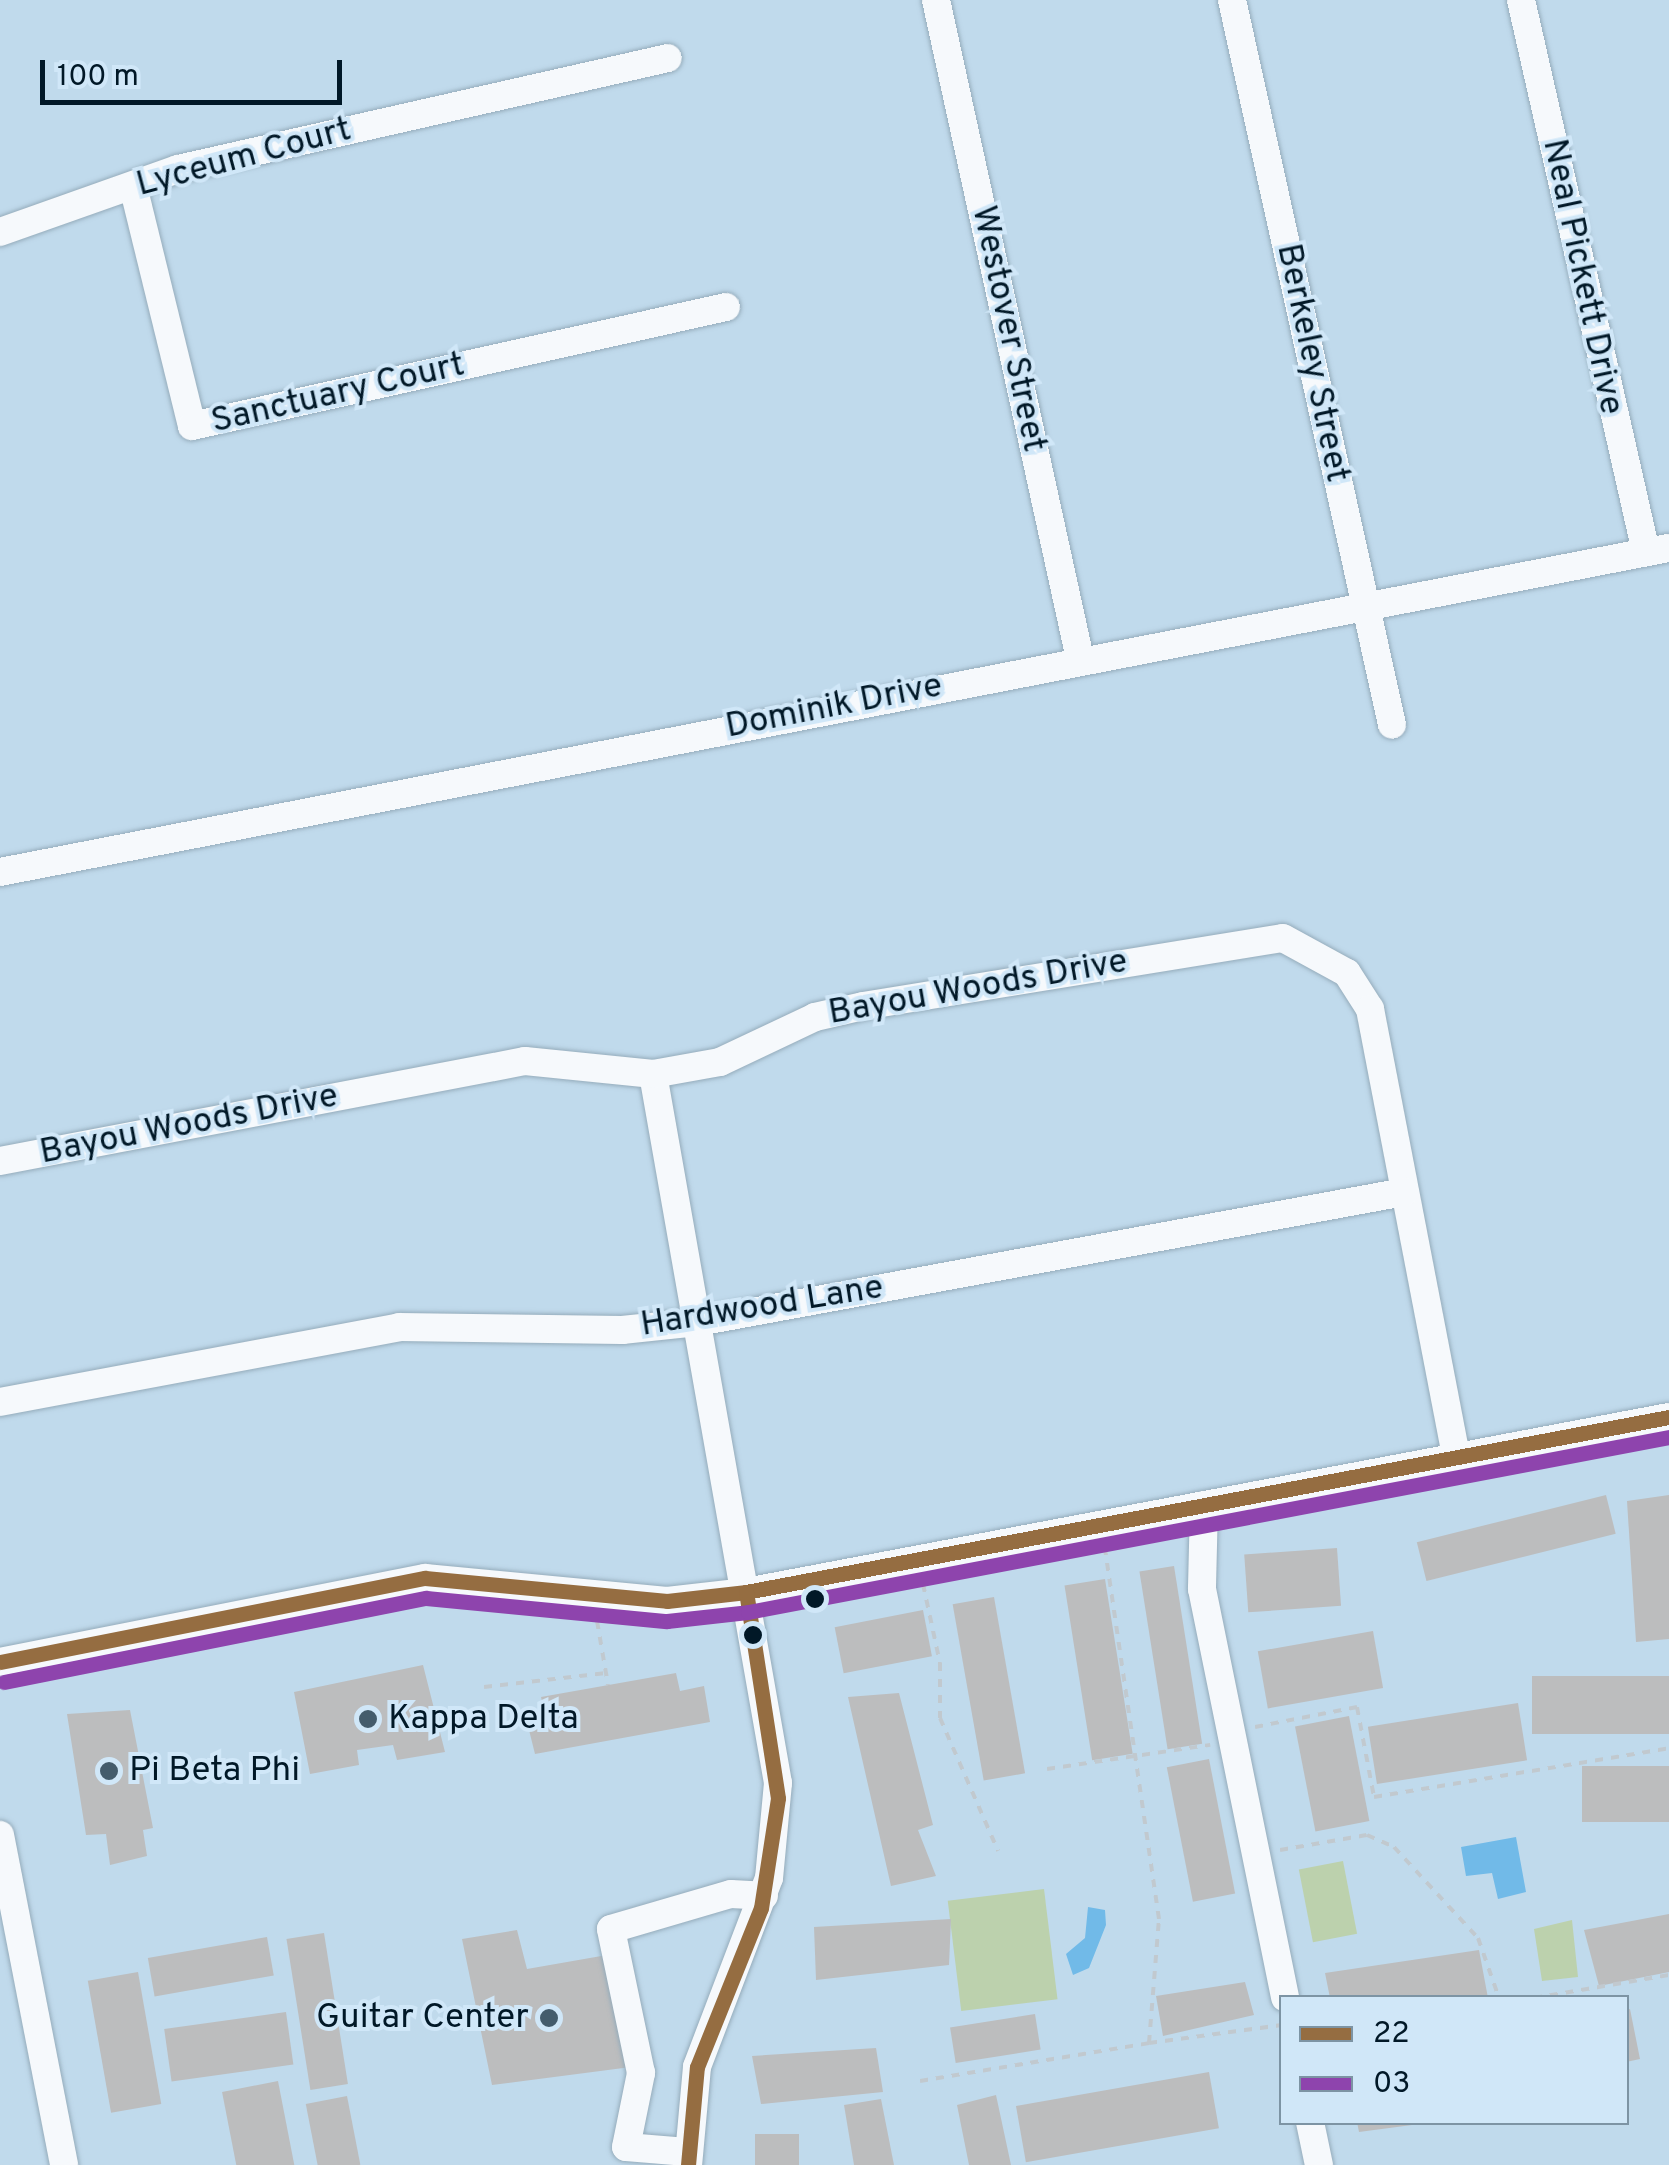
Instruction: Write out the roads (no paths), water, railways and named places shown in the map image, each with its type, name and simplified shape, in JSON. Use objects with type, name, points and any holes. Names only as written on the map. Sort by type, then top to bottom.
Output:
[{"type":"street","name":"Westover Street","points":[[936,0],[1080,659]]},
{"type":"street","name":"Berkeley Street","points":[[1232,0],[1392,725]]},
{"type":"street","name":"Neal Pickett Drive","points":[[1521,0],[1658,550]]},
{"type":"street","name":"Lyceum Court","points":[[0,232],[133,186],[668,58]]},
{"type":"street","name":"Sanctuary Court","points":[[133,186],[192,426],[726,308]]},
{"type":"street","name":"Dominik Drive","points":[[0,872],[1080,659],[1658,550]]},
{"type":"street","name":"Bayou Woods Drive","points":[[0,1161],[526,1061],[653,1074],[720,1062],[815,1017],[863,1006],[1283,938],[1309,944],[1360,988],[1456,1456]]},
{"type":"street","points":[[653,1074],[778,1784],[764,1896],[697,2068],[687,2159],[626,2148],[641,2073],[611,1929],[730,1894],[764,1896]]},
{"type":"street","name":"Hardwood Lane","points":[[0,1402],[400,1327],[622,1330],[698,1322],[1404,1192]]},
{"type":"street","points":[[0,1662],[425,1578],[666,1601],[746,1592],[1669,1417]]},
{"type":"street","points":[[1204,1505],[1202,1589],[1284,1995]]},
{"type":"street","points":[[0,1834],[64,2165]]},
{"type":"street","points":[[1311,2125],[1319,2165]]},
{"type":"water","points":[[1516,1837],[1526,1892],[1498,1899],[1492,1873],[1466,1876],[1461,1847]]},
{"type":"water","points":[[1088,1907],[1105,1910],[1106,1925],[1089,1968],[1073,1975],[1066,1954],[1085,1938]]},
{"type":"place","name":"Kappa Delta","points":[[368,1719]]},
{"type":"place","name":"Pi Beta Phi","points":[[109,1771]]},
{"type":"place","name":"Guitar Center","points":[[549,2018]]}]
